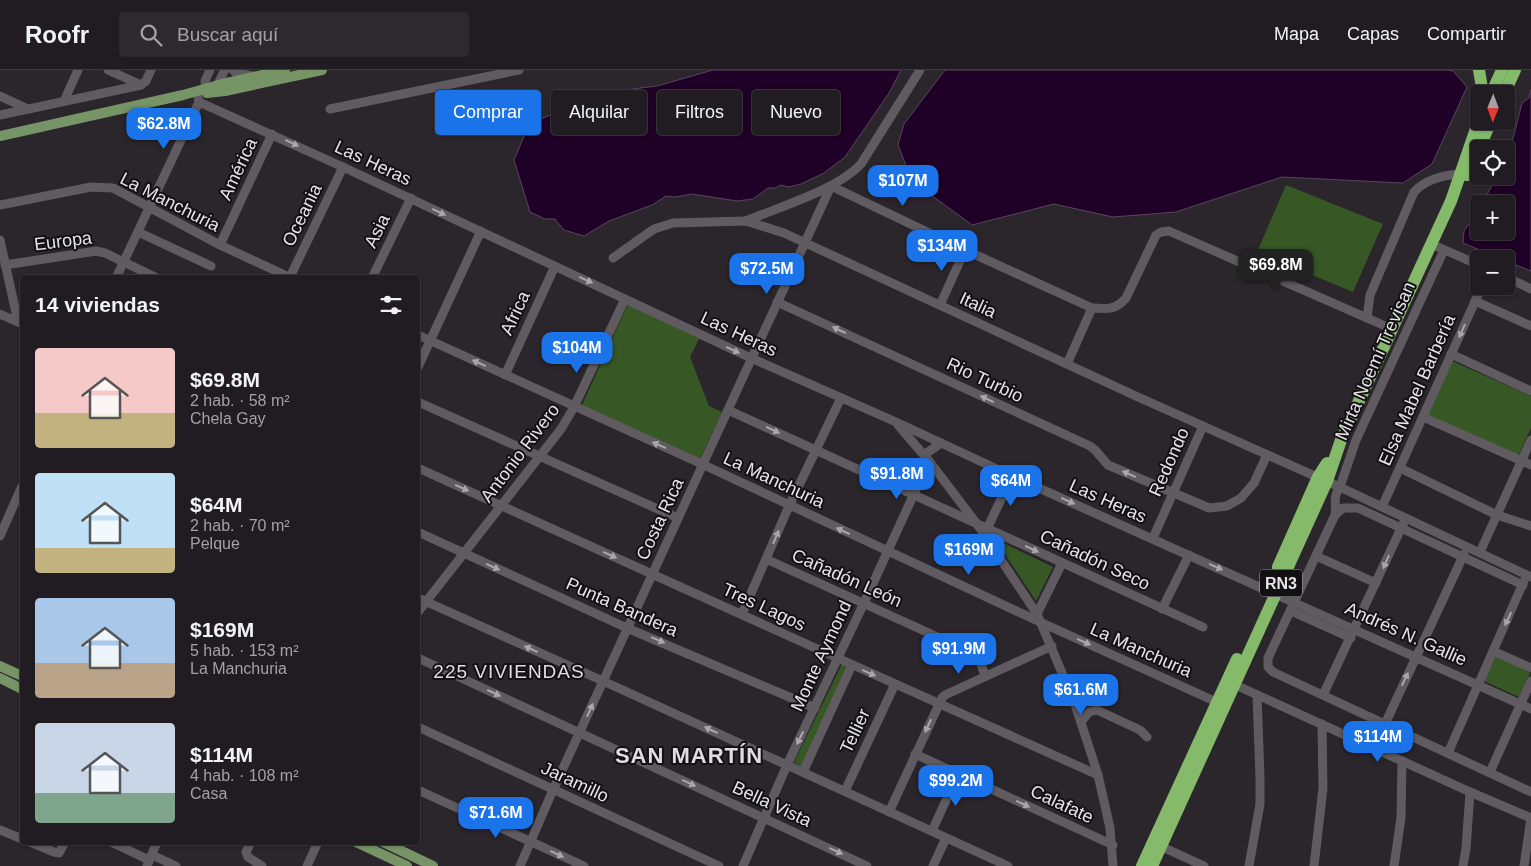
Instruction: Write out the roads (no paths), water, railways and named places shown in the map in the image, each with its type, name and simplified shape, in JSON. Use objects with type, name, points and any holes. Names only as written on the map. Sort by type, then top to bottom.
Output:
[{"type":"highway","points":[[1480,70],[1482,85]]},
{"type":"highway","points":[[1495,85],[1502,70]]},
{"type":"highway","points":[[1508,85],[1515,70]]},
{"type":"highway","points":[[1392,329],[1451,201],[1475,130]]},
{"type":"highway","points":[[1431,244],[1470,170]]},
{"type":"highway","name":"RN3","points":[[1231,683],[1392,329]]},
{"type":"highway","points":[[1142,866],[1157,844],[1231,683]]},
{"type":"highway","points":[[1152,866],[1157,844]]},
{"type":"main road","points":[[0,136],[183,95],[201,94],[255,76],[285,70]]},
{"type":"main road","points":[[218,88],[322,70]]},
{"type":"main road","points":[[0,666],[20,675]]},
{"type":"main road","points":[[0,678],[20,688]]},
{"type":"main road","points":[[362,845],[407,866]]},
{"type":"main road","points":[[389,845],[433,866]]},
{"type":"street","points":[[64,101],[78,70]]},
{"type":"street","points":[[108,70],[141,85]]},
{"type":"street","points":[[0,114],[141,85],[146,81],[151,70]]},
{"type":"street","points":[[117,275],[150,207],[210,70]]},
{"type":"street","points":[[218,88],[225,70]]},
{"type":"street","points":[[233,70],[245,75],[255,76]]},
{"type":"street","points":[[330,109],[519,70]]},
{"type":"street","points":[[746,221],[831,186],[847,176],[860,164],[920,70]]},
{"type":"street","name":"Las Heras","points":[[201,94],[272,134],[751,358],[1272,592]]},
{"type":"street","points":[[0,96],[28,109]]},
{"type":"street","name":"América","points":[[220,245],[272,134]]},
{"type":"street","name":"Oceania","points":[[291,275],[343,166]]},
{"type":"street","points":[[1367,318],[1370,295],[1414,192],[1421,185],[1446,175],[1460,174]]},
{"type":"street","points":[[831,186],[1092,308],[1107,309],[1120,305],[1126,298],[1156,235],[1169,231],[1392,329]]},
{"type":"street","name":"Costa Rica","points":[[520,866],[603,681],[704,465],[804,241],[831,186]]},
{"type":"street","name":"La Manchuria","points":[[0,205],[91,187],[113,188],[220,245],[286,275]]},
{"type":"street","name":"Asia","points":[[373,275],[411,198]]},
{"type":"street","name":"Italia","points":[[613,258],[641,237],[663,225],[672,223],[746,221],[784,233],[1067,364],[1406,517],[1528,575]]},
{"type":"street","points":[[420,362],[481,231]]},
{"type":"street","points":[[138,232],[211,266]]},
{"type":"street","points":[[0,240],[20,323]]},
{"type":"street","points":[[1431,244],[1470,261]]},
{"type":"street","points":[[940,305],[965,250]]},
{"type":"street","name":"Mirta Noemí Trevisan","points":[[1335,515],[1335,492],[1340,487],[1356,440],[1444,250]]},
{"type":"street","name":"Europa","points":[[6,265],[96,251],[105,253],[151,275]]},
{"type":"street","name":"Africa","points":[[505,375],[555,266]]},
{"type":"street","points":[[1515,282],[1531,289]]},
{"type":"street","name":"Elsa Mabel Barbería","points":[[1382,507],[1478,295]]},
{"type":"street","name":"Antonio Rivero","points":[[421,600],[462,553],[541,455],[574,407],[625,299]]},
{"type":"street","points":[[1475,301],[1531,326]]},
{"type":"street","name":"Rio Turbio","points":[[777,302],[1090,446],[1108,465],[1209,508],[1218,508],[1234,503],[1249,490],[1267,455]]},
{"type":"street","points":[[1067,364],[1092,308]]},
{"type":"street","points":[[0,314],[20,323]]},
{"type":"street","name":"La Manchuria","points":[[420,336],[704,465],[789,506],[1038,618],[1221,704]]},
{"type":"street","points":[[1451,354],[1531,391]]},
{"type":"street","points":[[742,614],[789,506],[841,398]]},
{"type":"street","points":[[420,403],[541,455],[678,518]]},
{"type":"street","name":"Cañadón Seco","points":[[728,410],[1202,627]]},
{"type":"street","points":[[1423,417],[1531,465]]},
{"type":"street","points":[[896,422],[977,524],[1038,618],[1052,646],[1074,700],[1098,775],[1113,845],[1113,866]]},
{"type":"street","name":"Redondo","points":[[1153,538],[1203,426]]},
{"type":"street","points":[[1480,552],[1531,440]]},
{"type":"street","points":[[926,458],[941,443]]},
{"type":"street","name":"Monte Aymond","points":[[743,866],[787,765],[888,551],[926,458]]},
{"type":"street","points":[[1400,468],[1497,514],[1531,526]]},
{"type":"street","name":"Tres Lagos","points":[[420,469],[1098,775]]},
{"type":"street","points":[[987,529],[1012,476]]},
{"type":"street","points":[[0,536],[20,491]]},
{"type":"street","points":[[1523,585],[1358,508],[1343,508],[1335,515],[1268,658],[1268,667],[1273,672],[1531,792]]},
{"type":"street","points":[[1324,695],[1406,517]]},
{"type":"street","name":"Punta Bandera","points":[[420,533],[628,628],[815,708]]},
{"type":"street","points":[[1385,724],[1467,547]]},
{"type":"street","points":[[1162,609],[1189,554]]},
{"type":"street","points":[[1316,556],[1376,583]]},
{"type":"street","name":"Cañadón León","points":[[766,559],[975,654],[985,675]]},
{"type":"street","points":[[1038,618],[1062,562]]},
{"type":"street","points":[[1448,753],[1528,575]]},
{"type":"street","name":"Andrés N. Gallie","points":[[1272,592],[1293,606],[1353,633],[1416,657],[1531,709]]},
{"type":"street","points":[[421,600],[1008,866]]},
{"type":"street","points":[[888,812],[938,704],[946,695],[985,675],[1052,646]]},
{"type":"street","points":[[1493,651],[1531,668]]},
{"type":"street","name":"Bella Vista","points":[[420,659],[867,866]]},
{"type":"street","points":[[803,772],[852,665]]},
{"type":"street","points":[[1490,772],[1531,682]]},
{"type":"street","points":[[1231,683],[1530,818],[1524,866]]},
{"type":"street","name":"Tellier","points":[[845,792],[895,684]]},
{"type":"street","points":[[1249,866],[1260,804],[1257,695]]},
{"type":"street","points":[[1074,700],[1140,730],[1147,737]]},
{"type":"street","points":[[1081,722],[1089,712],[1097,710]]},
{"type":"street","points":[[1314,866],[1323,788],[1322,724]]},
{"type":"street","name":"Jaramillo","points":[[420,728],[718,866]]},
{"type":"street","name":"Calafate","points":[[915,754],[1113,845]]},
{"type":"street","points":[[1394,866],[1401,818],[1402,761]]},
{"type":"street","points":[[932,832],[958,774]]},
{"type":"street","points":[[420,791],[584,866]]},
{"type":"street","points":[[1463,866],[1470,792]]},
{"type":"street","points":[[0,830],[20,838]]},
{"type":"street","points":[[933,866],[946,838]]},
{"type":"street","points":[[1157,844],[1204,866]]},
{"type":"street","points":[[38,845],[54,852],[59,852],[62,845]]},
{"type":"street","points":[[117,845],[149,860],[176,866]]},
{"type":"street","points":[[149,860],[156,845]]},
{"type":"street","points":[[250,845],[246,852],[248,857],[262,866]]},
{"type":"street","points":[[307,866],[317,845]]},
{"type":"district","name":"225 VIVIENDAS","points":[[509,671]]},
{"type":"district","name":"SAN MARTÍN","points":[[689,755]]}]
